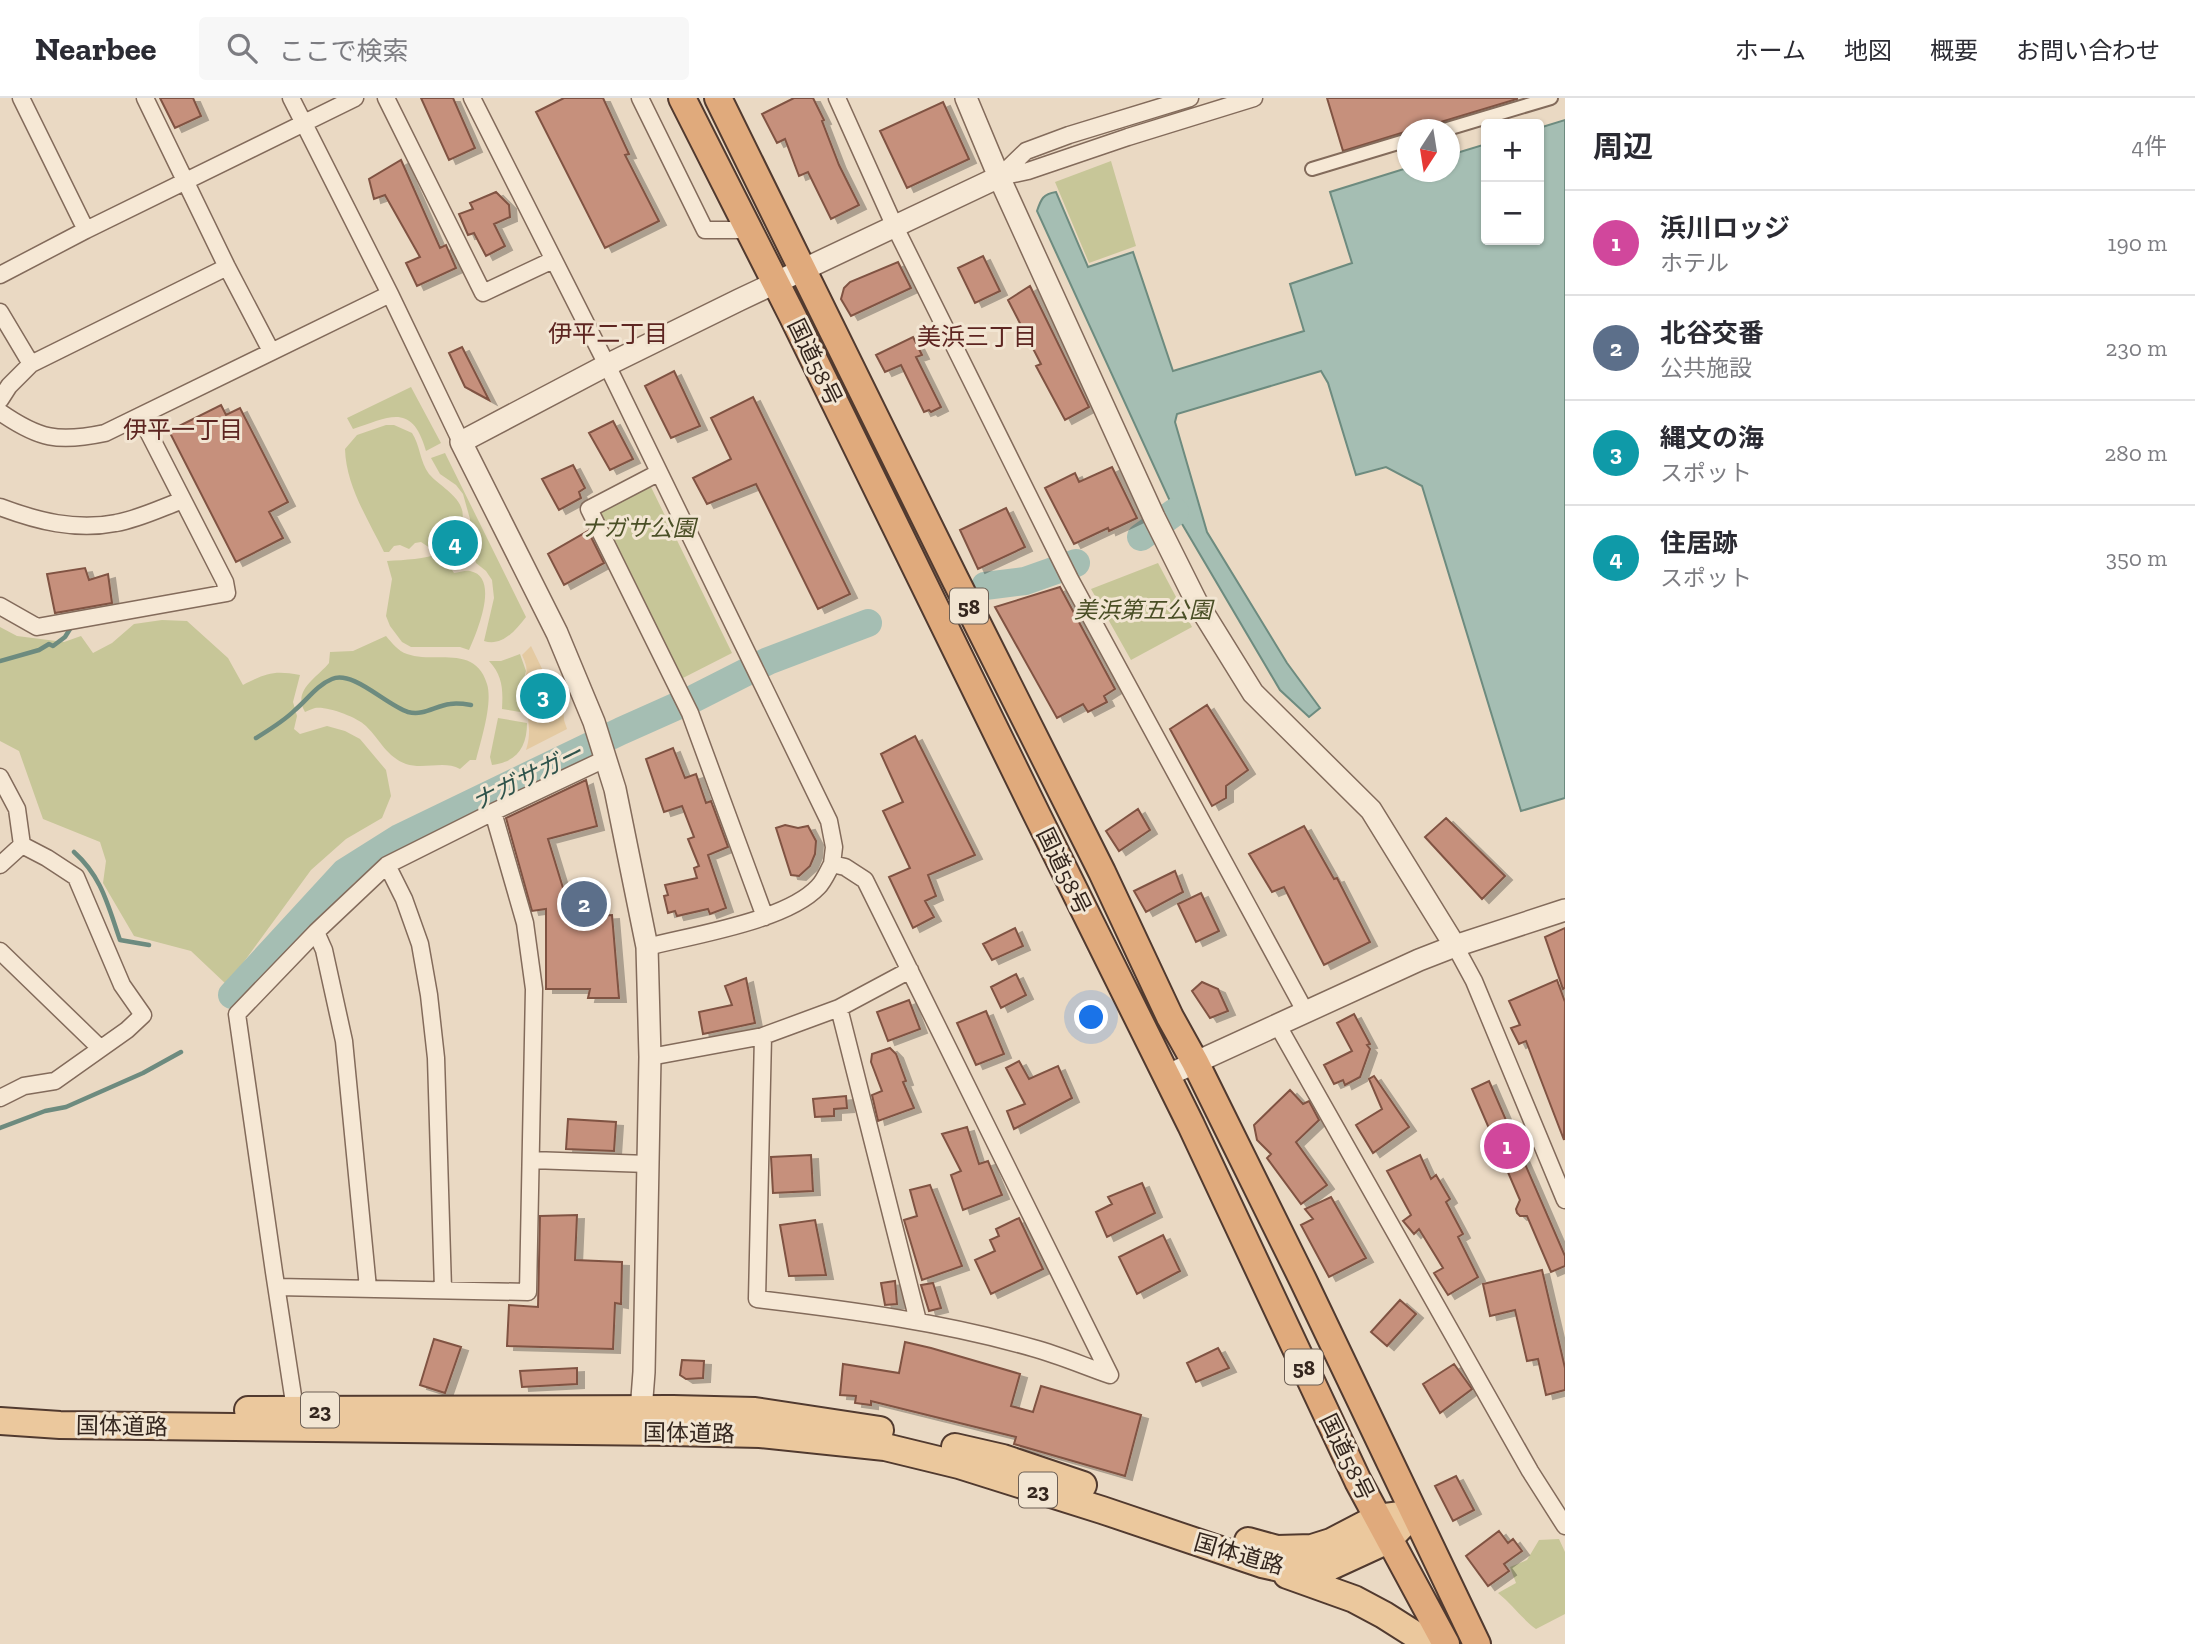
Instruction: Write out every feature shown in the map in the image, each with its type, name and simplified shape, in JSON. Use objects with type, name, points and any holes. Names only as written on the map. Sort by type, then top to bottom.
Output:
[{"type":"highway","name":"国道58号","points":[[682,98],[1191,1125],[1352,1468],[1446,1644]]},
{"type":"highway","name":"国道58号","points":[[718,98],[1102,872],[1170,1017],[1303,1280],[1477,1644]]},
{"type":"main road","name":"国体道路","points":[[0,1408],[33,1412],[295,1409],[640,1420],[886,1447],[960,1465],[1262,1564],[1306,1571],[1325,1569],[1383,1529],[1413,1514]]},
{"type":"main road","name":"国体道路","points":[[0,1421],[60,1425],[640,1420],[755,1411],[881,1430],[1003,1458],[1277,1549],[1312,1548],[1383,1529]]},
{"type":"main road","points":[[1262,1564],[1354,1599],[1418,1636],[1425,1644]]},
{"type":"street","points":[[21,98],[86,230]]},
{"type":"street","points":[[145,98],[271,351]]},
{"type":"street","points":[[291,98],[556,633],[595,723],[615,789],[647,947],[650,1057],[640,1420]]},
{"type":"street","points":[[0,275],[355,98]]},
{"type":"street","points":[[386,98],[483,293],[552,260]]},
{"type":"street","points":[[472,98],[607,365],[829,821],[834,847],[832,864],[819,886],[801,901],[765,918],[647,947]]},
{"type":"street","points":[[640,98],[705,230],[748,230]]},
{"type":"street","points":[[836,98],[895,227],[1070,579],[1305,1011]]},
{"type":"street","points":[[966,98],[999,177],[1154,517],[1196,601],[1253,692],[1371,810],[1455,946],[1474,981],[1565,1200]]},
{"type":"street","points":[[999,177],[1026,151],[1191,98]]},
{"type":"street","points":[[461,442],[607,365],[775,282],[999,177],[1028,171],[1117,140],[1254,98]]},
{"type":"street","points":[[1460,125],[1551,98]]},
{"type":"street","points":[[1312,169],[1397,143]]},
{"type":"street","points":[[0,400],[9,386],[31,364],[228,267]]},
{"type":"street","points":[[0,412],[21,426],[60,439],[77,439],[104,433],[390,294]]},
{"type":"street","points":[[0,312],[31,364]]},
{"type":"street","points":[[0,606],[37,627],[227,593],[225,582],[140,416]]},
{"type":"street","points":[[658,473],[589,509],[690,713],[765,918]]},
{"type":"street","points":[[0,508],[47,522],[75,527],[99,526],[129,520],[183,500]]},
{"type":"street","points":[[295,1409],[237,1014],[316,932],[387,865],[605,759]]},
{"type":"street","points":[[0,777],[17,808],[22,845]]},
{"type":"street","points":[[277,1287],[528,1292],[534,989],[526,923],[493,812]]},
{"type":"street","points":[[0,866],[22,845]]},
{"type":"street","points":[[0,1098],[24,1086],[55,1082],[127,1030],[143,1015],[122,985],[76,877],[22,845]]},
{"type":"street","points":[[763,1036],[757,1299],[918,1321],[1035,1348],[1110,1375],[865,880],[845,867],[832,864]]},
{"type":"street","points":[[387,865],[404,899],[420,944],[429,995],[436,1058],[443,1289]]},
{"type":"street","points":[[1166,1076],[1374,979],[1455,946],[1565,910]]},
{"type":"street","points":[[316,932],[324,950],[344,1041],[368,1288]]},
{"type":"street","points":[[0,951],[100,1048]]},
{"type":"street","points":[[650,1057],[763,1036],[839,1008],[910,970]]},
{"type":"street","points":[[839,1008],[918,1321]]},
{"type":"street","points":[[1277,1024],[1530,1471],[1565,1526]]},
{"type":"street","points":[[531,1160],[648,1164]]},
{"type":"green space","points":[[1111,161],[1136,246],[1089,263],[1055,182]]},
{"type":"green space","points":[[411,387],[441,443],[426,451],[414,425],[407,419],[398,417],[378,420],[353,429],[347,418]]},
{"type":"green space","points":[[394,425],[412,433],[429,474],[459,503],[463,518],[460,527],[447,532],[441,544],[430,548],[421,542],[415,543],[409,549],[400,545],[384,552],[359,502],[349,476],[345,449],[357,435]]},
{"type":"green space","points":[[445,453],[526,617],[513,632],[497,642],[484,641],[494,598],[492,580],[476,563],[469,529],[470,519],[463,494],[456,485],[440,474],[431,458]]},
{"type":"green space","name":"ナガサ公園","points":[[651,487],[732,653],[681,679],[600,516],[602,510]]},
{"type":"green space","points":[[441,553],[454,573],[470,571],[479,575],[484,584],[484,607],[469,650],[460,647],[411,647],[402,642],[386,616],[392,579],[387,561]]},
{"type":"green space","name":"美浜第五公園","points":[[1158,563],[1192,627],[1131,660],[1091,589]]},
{"type":"green space","points":[[162,620],[187,621],[228,658],[243,685],[270,674],[300,675],[293,702],[297,716],[294,729],[300,734],[327,726],[360,739],[386,770],[391,796],[382,818],[346,839],[311,870],[227,985],[191,951],[134,936],[103,883],[106,861],[100,842],[43,819],[19,751],[0,741],[0,627],[17,636],[64,642],[81,636],[93,653],[112,643],[134,624]]},
{"type":"green space","points":[[386,636],[407,654],[464,660],[481,672],[487,684],[489,701],[476,760],[470,760],[460,769],[447,765],[413,766],[399,761],[389,753],[366,726],[356,719],[327,709],[315,708],[305,712],[302,704],[304,691],[329,663],[330,652],[353,651]]},
{"type":"green space","points":[[520,654],[526,671],[522,686],[526,713],[502,709],[501,684],[489,661],[501,661]]},
{"type":"green space","points":[[498,718],[527,723],[527,732],[523,746],[514,757],[492,765],[490,757]]},
{"type":"green space","points":[[1559,1539],[1565,1552],[1565,1614],[1536,1629],[1498,1593],[1516,1583],[1510,1567],[1527,1560],[1539,1540]]},
{"type":"sand","points":[[531,646],[547,679],[563,700],[567,729],[526,750],[529,726],[525,695],[526,668],[522,655]]},
{"type":"shaded area","points":[[1565,120],[1565,798],[1521,811],[1422,486],[1386,467],[1356,475],[1328,383],[1321,371],[1177,414],[1175,422],[1207,532],[1287,663],[1320,708],[1309,717],[1280,690],[1175,512],[1037,211],[1043,198],[1056,192],[1088,267],[1133,252],[1173,371],[1304,331],[1290,284],[1352,263],[1330,192],[1397,171],[1397,182],[1460,182],[1460,152],[1481,146],[1481,245],[1544,245],[1544,126]]},
{"type":"building","points":[[160,98],[193,98],[201,116],[175,128]]},
{"type":"building","points":[[421,98],[453,98],[475,148],[449,160]]},
{"type":"building","points":[[564,98],[603,98],[629,154],[625,155],[659,221],[605,248],[536,112]]},
{"type":"building","points":[[794,98],[813,98],[824,120],[822,121],[839,165],[859,205],[831,219],[808,172],[799,176],[785,139],[777,143],[762,114]]},
{"type":"building","points":[[1327,98],[1517,98],[1451,119],[1397,119],[1397,134],[1343,151]]},
{"type":"building","points":[[943,102],[969,159],[907,188],[880,131]]},
{"type":"building","points":[[401,160],[440,248],[446,245],[456,268],[417,286],[406,263],[420,257],[385,195],[374,199],[369,179]]},
{"type":"building","points":[[496,192],[509,205],[510,217],[494,224],[505,246],[486,256],[474,233],[468,235],[459,214],[473,209],[470,203]]},
{"type":"building","points":[[983,256],[1000,291],[975,303],[958,268]]},
{"type":"building","points":[[898,262],[911,288],[851,316],[841,299],[844,288],[850,282]]},
{"type":"building","points":[[1030,286],[1089,407],[1065,420],[1036,366],[1041,364],[1008,300]]},
{"type":"building","points":[[913,337],[922,355],[916,357],[941,407],[931,412],[924,412],[901,365],[885,372],[876,355]]},
{"type":"building","points":[[462,347],[489,400],[465,387],[449,353]]},
{"type":"building","points":[[674,371],[700,426],[671,438],[645,386]]},
{"type":"building","points":[[753,397],[850,594],[818,609],[756,484],[707,504],[693,478],[731,459],[711,418]]},
{"type":"building","points":[[221,405],[226,415],[240,408],[288,502],[269,512],[283,538],[236,562],[169,431]]},
{"type":"building","points":[[613,421],[633,459],[610,470],[589,433]]},
{"type":"building","points":[[573,465],[585,488],[579,492],[581,498],[559,510],[542,479]]},
{"type":"building","points":[[1112,467],[1137,518],[1074,544],[1045,488],[1075,473],[1079,482]]},
{"type":"building","points":[[1006,508],[1025,547],[978,569],[960,530]]},
{"type":"building","points":[[588,531],[604,563],[564,585],[548,554]]},
{"type":"building","points":[[85,568],[89,580],[108,574],[112,603],[55,613],[47,574]]},
{"type":"building","points":[[1060,587],[1115,689],[1104,696],[1107,702],[1088,712],[1083,704],[1057,718],[995,607]]},
{"type":"building","points":[[1207,705],[1248,770],[1226,786],[1226,798],[1212,806],[1170,729]]},
{"type":"building","points":[[915,736],[975,855],[928,875],[936,896],[925,901],[934,917],[913,928],[889,877],[910,868],[883,811],[903,802],[881,754]]},
{"type":"building","points":[[673,748],[685,778],[696,774],[706,803],[711,801],[728,847],[708,855],[726,908],[710,914],[708,909],[677,916],[675,911],[668,913],[664,896],[668,895],[665,885],[697,878],[694,868],[699,866],[688,839],[694,837],[682,806],[664,812],[646,759]]},
{"type":"building","points":[[586,780],[597,826],[548,839],[567,901],[590,895],[596,916],[612,915],[619,998],[588,998],[590,989],[546,989],[546,909],[532,911],[506,818]]},
{"type":"building","points":[[1138,809],[1150,830],[1119,851],[1106,831]]},
{"type":"building","points":[[1446,818],[1505,876],[1482,899],[1425,837]]},
{"type":"building","points":[[785,825],[798,828],[808,826],[816,841],[810,866],[799,876],[791,875],[776,828]]},
{"type":"building","points":[[1304,826],[1334,879],[1337,878],[1370,942],[1324,965],[1284,887],[1272,892],[1249,854]]},
{"type":"building","points":[[1175,871],[1183,892],[1146,912],[1134,891]]},
{"type":"building","points":[[1201,893],[1219,931],[1196,942],[1178,904]]},
{"type":"building","points":[[1015,928],[1023,946],[992,960],[983,944]]},
{"type":"building","points":[[1565,928],[1565,988],[1563,989],[1545,937]]},
{"type":"building","points":[[1016,974],[1026,995],[1001,1008],[991,987]]},
{"type":"building","points":[[746,978],[755,1023],[703,1034],[699,1012],[732,1005],[725,986]]},
{"type":"building","points":[[1557,980],[1565,1002],[1564,1140],[1526,1041],[1519,1044],[1511,1028],[1520,1025],[1509,1001]]},
{"type":"building","points":[[1202,982],[1218,989],[1228,1011],[1210,1018],[1192,991]]},
{"type":"building","points":[[909,1000],[920,1029],[888,1041],[877,1012]]},
{"type":"building","points":[[986,1011],[1004,1054],[976,1065],[957,1023]]},
{"type":"building","points":[[1354,1014],[1370,1049],[1360,1077],[1345,1085],[1343,1080],[1334,1084],[1324,1065],[1352,1051],[1337,1023]]},
{"type":"building","points":[[890,1048],[896,1054],[906,1081],[903,1082],[914,1108],[878,1121],[872,1095],[882,1091],[871,1062],[872,1054]]},
{"type":"building","points":[[1019,1061],[1029,1079],[1058,1066],[1072,1098],[1014,1129],[1007,1111],[1025,1104],[1006,1068]]},
{"type":"building","points":[[1374,1076],[1409,1127],[1373,1153],[1356,1125],[1382,1109],[1369,1079]]},
{"type":"building","points":[[1489,1081],[1565,1256],[1565,1266],[1551,1272],[1527,1216],[1517,1213],[1520,1200],[1472,1089]]},
{"type":"building","points":[[1290,1090],[1303,1104],[1309,1101],[1319,1120],[1296,1142],[1327,1185],[1301,1204],[1267,1158],[1271,1154],[1257,1140],[1254,1125]]},
{"type":"building","points":[[846,1096],[847,1108],[834,1109],[834,1116],[815,1117],[813,1099]]},
{"type":"building","points":[[568,1119],[616,1122],[614,1151],[566,1149]]},
{"type":"building","points":[[967,1127],[979,1164],[988,1161],[1002,1195],[963,1210],[951,1175],[961,1171],[942,1134]]},
{"type":"building","points":[[811,1155],[813,1191],[773,1193],[771,1157]]},
{"type":"building","points":[[1420,1155],[1431,1179],[1436,1175],[1450,1199],[1446,1202],[1463,1234],[1458,1237],[1478,1277],[1448,1295],[1434,1273],[1443,1268],[1419,1229],[1414,1234],[1403,1221],[1411,1215],[1387,1171]]},
{"type":"building","points":[[1142,1183],[1155,1213],[1107,1237],[1096,1212],[1112,1204],[1108,1197]]},
{"type":"building","points":[[930,1185],[962,1266],[922,1280],[904,1220],[917,1216],[910,1190]]},
{"type":"building","points":[[1331,1197],[1366,1258],[1329,1277],[1301,1225],[1313,1219],[1305,1209]]},
{"type":"building","points":[[577,1215],[575,1260],[622,1262],[621,1304],[615,1303],[613,1349],[507,1346],[509,1305],[538,1307],[540,1216]]},
{"type":"building","points":[[1019,1218],[1043,1269],[991,1294],[975,1260],[995,1251],[990,1240],[999,1236],[996,1229]]},
{"type":"building","points":[[815,1220],[826,1275],[789,1276],[780,1225]]},
{"type":"building","points":[[1163,1235],[1180,1271],[1137,1294],[1119,1257]]},
{"type":"building","points":[[1542,1270],[1565,1368],[1565,1390],[1546,1395],[1538,1359],[1527,1361],[1515,1310],[1490,1316],[1483,1284]]},
{"type":"building","points":[[895,1281],[897,1304],[885,1305],[881,1283]]},
{"type":"building","points":[[933,1283],[941,1308],[929,1311],[921,1285]]},
{"type":"building","points":[[1400,1300],[1416,1314],[1387,1346],[1371,1332]]},
{"type":"building","points":[[434,1339],[461,1347],[445,1393],[420,1385]]},
{"type":"building","points":[[905,1342],[1020,1374],[1011,1406],[1033,1412],[1041,1386],[1141,1415],[1125,1476],[1014,1444],[1016,1437],[871,1401],[871,1405],[855,1403],[856,1396],[840,1395],[843,1364],[899,1373]]},
{"type":"building","points":[[1218,1348],[1229,1368],[1196,1382],[1187,1363]]},
{"type":"building","points":[[682,1360],[704,1361],[703,1378],[686,1379],[680,1375]]},
{"type":"building","points":[[1454,1364],[1472,1389],[1440,1413],[1423,1384]]},
{"type":"building","points":[[577,1368],[577,1384],[522,1387],[520,1371]]},
{"type":"building","points":[[1456,1476],[1474,1510],[1453,1521],[1435,1486]]},
{"type":"building","points":[[1499,1531],[1508,1543],[1513,1539],[1522,1551],[1504,1564],[1509,1571],[1488,1586],[1466,1556]]},
{"type":"waterway","name":"ナガサガー","points":[[1141,537],[1175,512]]},
{"type":"waterway","name":"ナガサガー","points":[[985,586],[1025,581],[1076,563]]},
{"type":"waterway","name":"ナガサガー","points":[[232,995],[345,872],[399,838],[768,661],[868,623]]},
{"type":"waterway","points":[[0,661],[39,650],[49,644],[53,646],[65,637],[70,629]]},
{"type":"waterway","points":[[256,738],[286,718],[332,679],[350,679],[408,712],[419,713],[452,704],[471,705]]},
{"type":"waterway","points":[[74,852],[98,882],[120,940],[149,945]]},
{"type":"waterway","name":"ナガサガー","points":[[0,1128],[45,1111],[66,1107],[143,1073],[181,1052]]},
{"type":"place","name":"住居跡","points":[[455,543]]},
{"type":"place","name":"縄文の海","points":[[543,696]]},
{"type":"place","name":"北谷交番","points":[[584,904]]},
{"type":"place","name":"浜川ロッジ","points":[[1507,1146]]},
{"type":"district","name":"伊平二丁目","points":[[608,333]]},
{"type":"district","name":"美浜三丁目","points":[[977,336]]},
{"type":"district","name":"伊平一丁目","points":[[183,429]]}]
